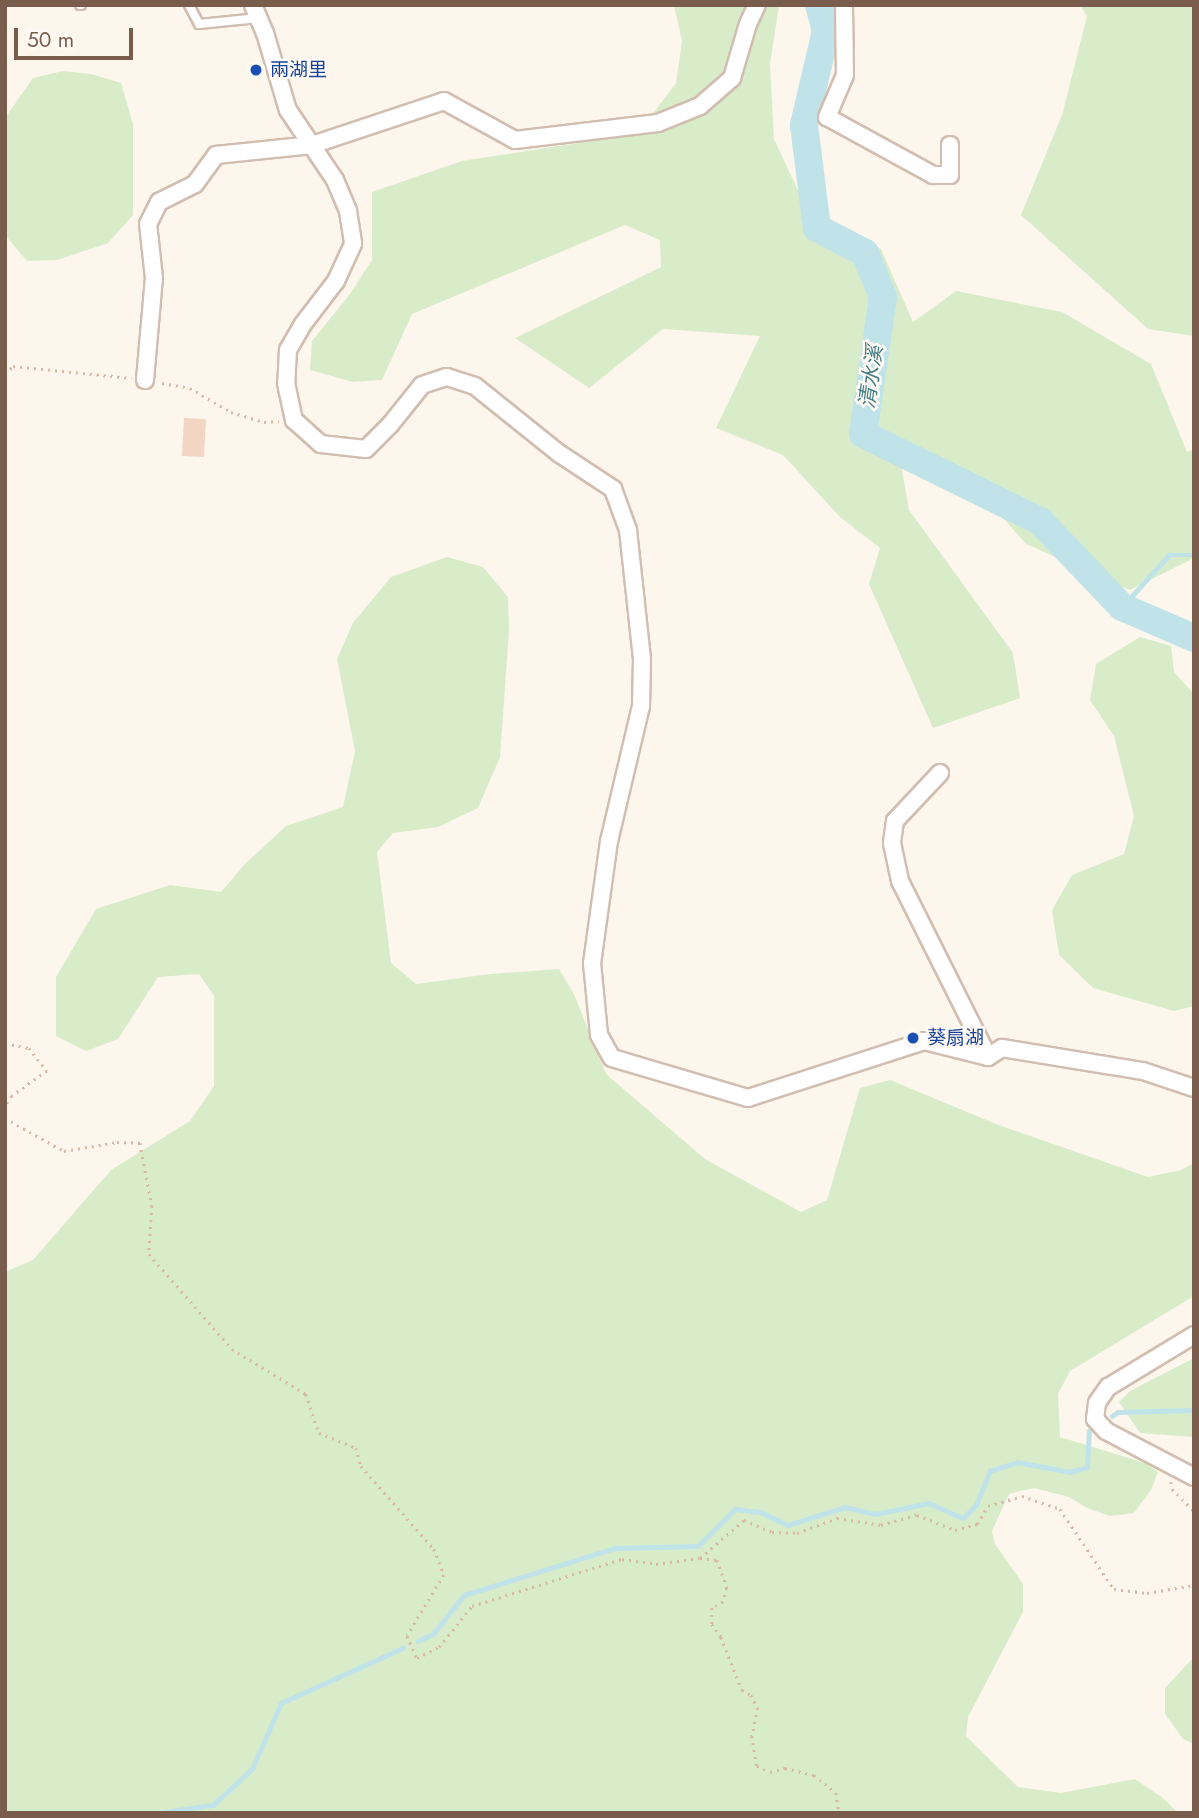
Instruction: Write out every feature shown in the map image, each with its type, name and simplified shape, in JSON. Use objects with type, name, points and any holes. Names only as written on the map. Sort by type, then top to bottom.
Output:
[{"type":"street","points":[[145,380],[154,278],[148,224],[159,202],[195,184],[216,155],[312,145],[443,101],[515,140],[658,123],[700,106],[732,78],[748,24],[757,5]]},
{"type":"street","points":[[845,5],[845,75],[827,117],[933,175],[950,175],[950,145]]},
{"type":"street","points":[[256,12],[288,110],[335,180],[344,201],[353,244],[336,281],[303,324],[288,350],[286,383],[294,420],[321,444],[366,449],[390,425],[422,385],[447,377],[475,386],[560,454],[613,489],[628,530],[642,659],[641,706],[609,841],[592,963],[599,1035],[612,1058],[748,1098],[923,1041],[988,1057],[1002,1048],[1143,1071],[1194,1088]]},
{"type":"street","points":[[940,773],[895,821],[892,843],[900,881],[988,1057]]},
{"type":"street","points":[[1194,1335],[1108,1387],[1097,1403],[1095,1419],[1106,1431],[1194,1477]]},
{"type":"lane","points":[[189,5],[199,24],[256,12]]},
{"type":"path","points":[[5,1043],[29,1048],[47,1071],[12,1096],[5,1106]]},
{"type":"path","points":[[5,1118],[64,1151],[117,1142],[140,1143],[152,1206],[149,1254],[232,1349],[306,1394],[318,1433],[356,1448],[361,1466],[434,1549],[444,1574],[407,1636],[417,1658],[439,1647],[472,1606],[622,1559],[656,1564],[700,1558],[717,1560],[727,1588],[723,1602],[712,1608],[712,1624],[721,1637],[742,1690],[751,1695],[758,1708],[752,1736],[757,1766],[770,1772],[785,1768],[814,1775],[836,1793],[839,1813]]},
{"type":"path","points":[[1170,1465],[1172,1489],[1194,1511]]},
{"type":"path","points":[[700,1558],[744,1520],[772,1532],[797,1533],[837,1518],[881,1525],[917,1515],[955,1530],[977,1524],[988,1506],[1022,1496],[1060,1509],[1114,1589],[1147,1592],[1194,1585]]},
{"type":"green space","points":[[674,5],[779,5],[770,64],[774,139],[806,208],[881,249],[913,322],[956,291],[1062,312],[1151,364],[1187,452],[1194,449],[1194,558],[1130,590],[1026,544],[974,485],[900,459],[909,510],[1013,653],[1020,698],[933,728],[869,584],[880,548],[840,517],[783,455],[716,428],[760,336],[663,329],[589,388],[515,338],[661,267],[660,240],[625,225],[412,314],[382,380],[353,382],[310,370],[312,341],[350,294],[372,260],[372,192],[462,161],[617,137],[655,111],[676,83],[682,41]]},
{"type":"green space","points":[[1080,5],[1194,5],[1194,336],[1148,329],[1021,215],[1062,115],[1087,16]]},
{"type":"green space","points":[[63,71],[91,74],[121,83],[133,124],[133,215],[108,243],[57,260],[27,261],[5,235],[5,118],[33,78]]},
{"type":"green space","points":[[447,557],[483,567],[508,597],[509,630],[500,757],[478,808],[438,827],[393,833],[377,852],[391,963],[416,984],[490,974],[559,969],[574,994],[606,1074],[705,1159],[801,1212],[827,1200],[860,1088],[890,1080],[996,1124],[1148,1177],[1181,1170],[1194,1163],[1194,1296],[1070,1371],[1058,1394],[1060,1437],[1145,1463],[1158,1472],[1151,1490],[1134,1513],[1110,1516],[1087,1508],[1069,1497],[1034,1488],[1009,1494],[992,1531],[995,1544],[1023,1584],[1023,1612],[968,1717],[966,1736],[1018,1787],[1061,1793],[1135,1779],[1163,1798],[1178,1813],[5,1813],[5,1272],[33,1260],[111,1170],[190,1121],[214,1086],[214,996],[199,974],[158,977],[118,1039],[86,1051],[56,1036],[56,977],[96,909],[170,885],[221,892],[245,864],[286,826],[343,807],[355,751],[337,659],[353,623],[391,577]]},
{"type":"green space","points":[[1140,637],[1171,646],[1174,672],[1194,694],[1194,1006],[1174,1011],[1093,988],[1059,955],[1052,910],[1072,875],[1124,854],[1134,816],[1114,736],[1090,700],[1096,664]]},
{"type":"green space","points":[[1194,1358],[1194,1437],[1140,1433],[1119,1402],[1130,1391]]},
{"type":"green space","points":[[1194,1657],[1194,1744],[1183,1739],[1165,1714],[1165,1688]]},
{"type":"building","points":[[184,418],[206,419],[204,457],[182,456]]},
{"type":"waterway","name":"清水溪","points":[[819,5],[826,31],[804,125],[817,228],[865,253],[883,297],[863,434],[1040,521],[1122,607],[1194,638]]},
{"type":"waterway","points":[[1122,607],[1169,555],[1194,555]]},
{"type":"waterway","points":[[1112,1416],[1118,1412],[1194,1410]]},
{"type":"waterway","points":[[418,1641],[433,1634],[464,1595],[615,1548],[698,1546],[735,1509],[761,1512],[788,1525],[845,1507],[875,1514],[929,1503],[963,1518],[976,1505],[990,1471],[1018,1462],[1070,1472],[1087,1467],[1089,1431]]},
{"type":"waterway","points":[[158,1813],[213,1805],[252,1769],[281,1703],[403,1648]]},
{"type":"place","name":"兩湖里","points":[[256,70]]},
{"type":"place","name":"葵扇湖","points":[[913,1038]]}]
